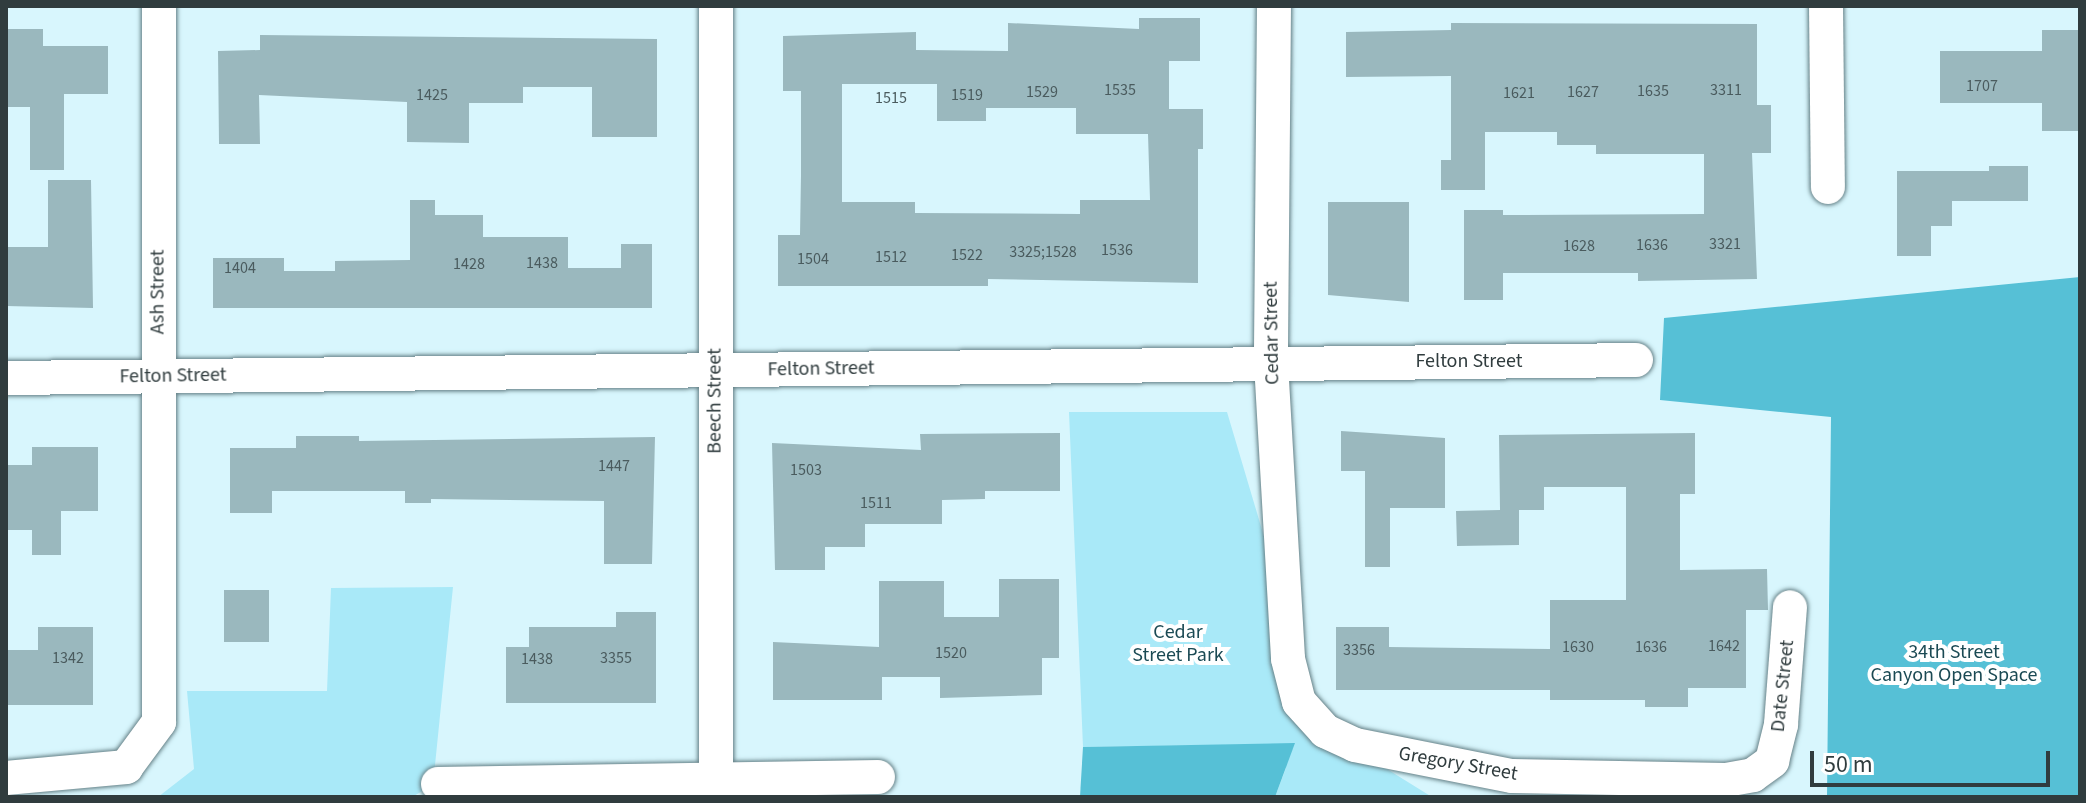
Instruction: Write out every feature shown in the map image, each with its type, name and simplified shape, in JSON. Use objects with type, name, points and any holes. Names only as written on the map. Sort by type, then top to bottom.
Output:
[{"type":"street","name":"Ash Street","points":[[6,778],[126,767],[159,722],[159,6]]},
{"type":"street","name":"Beech Street","points":[[716,6],[716,788]]},
{"type":"street","name":"Cedar Street","points":[[1274,6],[1271,363],[1288,659]]},
{"type":"street","points":[[1826,6],[1828,187]]},
{"type":"street","name":"Felton Street","points":[[6,378],[1636,360]]},
{"type":"street","name":"Date Street","points":[[1726,780],[1753,775],[1772,761],[1781,724],[1790,607]]},
{"type":"street","name":"Gregory Street","points":[[1288,659],[1299,702],[1325,731],[1355,745],[1512,776],[1726,780]]},
{"type":"street","points":[[438,784],[716,788],[878,777]]},
{"type":"green space","name":"34th Street Canyon Open Space","points":[[2080,277],[2080,797],[1827,797],[1831,417],[1660,400],[1664,318]]},
{"type":"green space","name":"Cedar Street Park","points":[[1069,412],[1227,412],[1268,550],[1287,707],[1432,797],[1275,797],[1286,768],[1286,744],[1083,747]]},
{"type":"green space","points":[[453,587],[433,785],[412,797],[158,797],[194,769],[187,691],[327,691],[331,588]]},
{"type":"green space","points":[[1295,743],[1275,797],[1080,797],[1083,747]]},
{"type":"building","points":[[1139,18],[1200,18],[1200,61],[1169,61],[1169,109],[1203,109],[1203,149],[1198,149],[1198,283],[988,279],[988,286],[778,286],[778,235],[800,235],[801,91],[783,91],[783,36],[916,32],[916,50],[1008,51],[1008,23],[1139,29]],"holes":[[[842,84],[937,84],[937,121],[986,121],[986,108],[1076,108],[1076,134],[1148,134],[1150,200],[1080,200],[1080,214],[915,213],[915,202],[842,202]]]},
{"type":"building","points":[[1451,23],[1757,24],[1757,105],[1771,105],[1771,153],[1752,153],[1757,279],[1638,281],[1638,273],[1503,273],[1503,300],[1464,300],[1464,210],[1503,210],[1503,215],[1704,214],[1704,154],[1596,154],[1596,145],[1557,145],[1557,132],[1485,132],[1485,190],[1441,190],[1441,160],[1451,160],[1451,76],[1346,77],[1346,32],[1451,30]]},
{"type":"building","points":[[6,29],[43,29],[43,46],[108,46],[108,94],[64,94],[64,170],[30,170],[30,107],[6,107]]},
{"type":"building","points":[[2042,30],[2080,30],[2080,131],[2042,131],[2042,103],[1940,103],[1940,51],[2042,51]]},
{"type":"building","points":[[260,35],[657,39],[657,137],[592,137],[592,87],[523,87],[523,103],[469,103],[469,143],[407,142],[407,102],[259,95],[260,144],[219,144],[218,51],[260,50]]},
{"type":"building","points":[[1989,166],[2028,166],[2028,201],[1952,201],[1952,226],[1931,226],[1931,256],[1897,256],[1897,171],[1989,171]]},
{"type":"building","points":[[48,180],[91,180],[93,308],[6,306],[6,247],[48,247]]},
{"type":"building","points":[[410,200],[435,200],[435,215],[483,215],[483,237],[568,237],[568,268],[621,268],[621,244],[652,244],[652,308],[213,308],[213,258],[284,258],[284,271],[335,271],[335,261],[410,260]]},
{"type":"building","points":[[1328,202],[1409,202],[1409,302],[1328,295]]},
{"type":"building","points":[[1341,431],[1445,438],[1445,508],[1390,508],[1390,567],[1365,567],[1365,471],[1341,471]]},
{"type":"building","points":[[1060,433],[1060,491],[985,491],[985,499],[942,500],[942,524],[865,524],[865,547],[825,547],[825,570],[775,570],[772,443],[921,450],[920,434]]},
{"type":"building","points":[[1695,433],[1695,494],[1680,494],[1680,570],[1767,569],[1768,610],[1746,610],[1746,688],[1688,688],[1688,707],[1645,707],[1645,700],[1550,700],[1550,690],[1336,690],[1336,627],[1389,627],[1389,647],[1550,649],[1550,600],[1626,600],[1626,487],[1544,487],[1544,510],[1519,510],[1519,545],[1457,546],[1456,511],[1500,510],[1499,435]]},
{"type":"building","points":[[296,436],[359,436],[359,441],[655,437],[652,564],[604,564],[604,501],[431,499],[431,503],[405,503],[405,491],[272,491],[272,513],[230,513],[230,448],[296,448]]},
{"type":"building","points":[[32,447],[98,447],[98,511],[61,511],[61,555],[32,555],[32,530],[6,530],[6,465],[32,465]]},
{"type":"building","points":[[999,579],[1059,579],[1059,658],[1042,658],[1042,695],[940,698],[940,677],[882,677],[882,700],[773,700],[773,642],[879,647],[879,581],[944,581],[944,617],[999,617]]},
{"type":"building","points":[[224,590],[269,590],[269,642],[224,642]]},
{"type":"building","points":[[616,612],[656,612],[656,703],[506,703],[506,647],[529,647],[529,627],[616,627]]},
{"type":"building","points":[[38,627],[93,627],[93,705],[6,705],[6,650],[38,650]]}]
